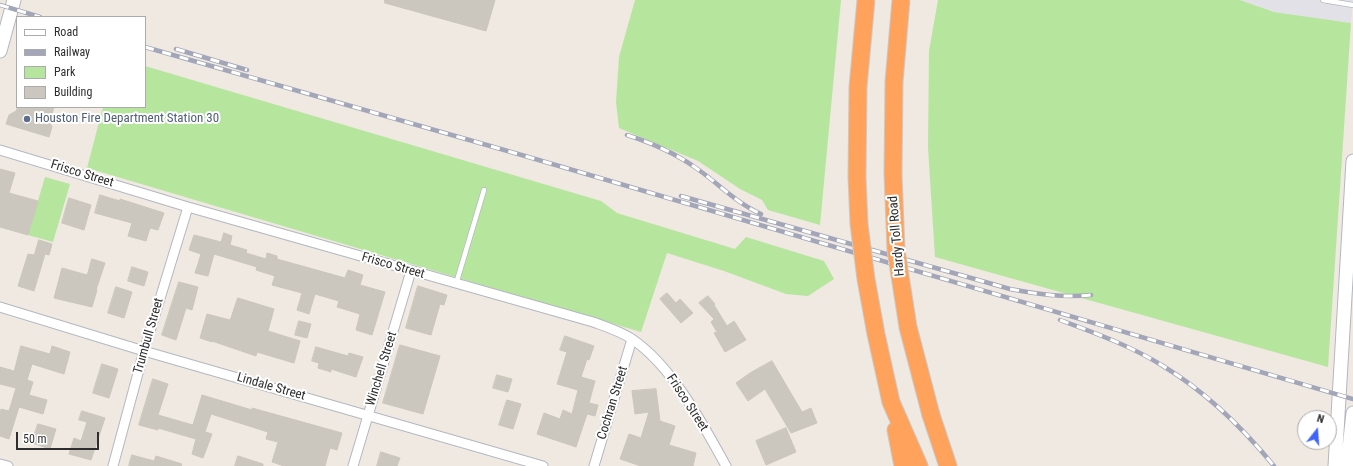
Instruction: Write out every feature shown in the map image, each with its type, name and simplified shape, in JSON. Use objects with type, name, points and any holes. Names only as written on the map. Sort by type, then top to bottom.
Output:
[{"type":"highway","points":[[866,0],[858,87],[857,177],[859,224],[866,279],[903,466]]},
{"type":"highway","name":"Hardy Toll Road","points":[[900,0],[894,82],[893,174],[896,250],[908,327],[931,415],[948,466]]},
{"type":"highway","points":[[891,402],[919,466]]},
{"type":"main road","points":[[0,51],[14,0]]},
{"type":"main road","points":[[1335,466],[1353,161]]},
{"type":"main road","points":[[1347,466],[1353,413]]},
{"type":"street","name":"Frisco Street","points":[[0,150],[188,207],[614,329],[632,339],[653,356],[668,373],[693,410],[726,466]]},
{"type":"street","name":"Trumbull Street","points":[[113,466],[144,351],[188,207]]},
{"type":"street","name":"Winchell Street","points":[[353,466],[411,271]]},
{"type":"street","name":"Lindale Street","points":[[0,307],[144,351],[543,466]]},
{"type":"street","name":"Cochran Street","points":[[594,466],[632,339]]},
{"type":"street","points":[[0,464],[8,466]]},
{"type":"lane","points":[[1323,0],[1353,5]]},
{"type":"lane","points":[[456,284],[484,190]]},
{"type":"shaded area","points":[[1241,0],[1353,0],[1351,23],[1274,12]]},
{"type":"green space","points":[[635,0],[841,0],[820,225],[768,210],[762,200],[740,189],[698,161],[619,128],[616,102],[619,57]]},
{"type":"green space","points":[[938,0],[1240,0],[1274,12],[1351,23],[1328,367],[935,257],[928,148],[929,51]]},
{"type":"green space","points":[[146,66],[601,201],[617,213],[735,249],[746,237],[824,261],[834,279],[808,296],[786,294],[724,271],[667,253],[641,332],[87,168],[103,108],[146,108]]},
{"type":"green space","points":[[45,177],[70,184],[53,242],[28,235]]},
{"type":"building","points":[[385,0],[495,0],[486,31],[385,3]]},
{"type":"building","name":"Houston Fire Department Station 30","points":[[18,108],[54,108],[52,114],[48,118],[52,127],[49,137],[6,124],[9,115],[16,111]]},
{"type":"building","points":[[0,169],[15,173],[9,193],[38,201],[28,235],[0,227]]},
{"type":"building","points":[[100,195],[120,201],[120,199],[164,213],[158,230],[150,228],[146,241],[128,236],[132,223],[95,213]]},
{"type":"building","points":[[69,198],[91,205],[84,230],[62,223]]},
{"type":"building","points":[[224,233],[232,236],[230,245],[247,250],[246,253],[266,259],[267,253],[277,256],[277,259],[345,278],[348,270],[363,275],[360,285],[385,292],[372,335],[356,330],[360,314],[337,307],[339,301],[315,294],[309,314],[297,310],[302,293],[272,285],[275,276],[256,270],[257,267],[214,254],[208,276],[195,273],[201,254],[189,250],[194,235],[221,242]]},
{"type":"building","points":[[39,240],[52,244],[49,255],[45,254],[34,291],[18,286],[28,254],[34,255]]},
{"type":"building","points":[[92,259],[105,263],[92,307],[54,298],[62,268],[87,275]]},
{"type":"building","points":[[132,267],[148,272],[144,286],[128,281]]},
{"type":"building","points":[[179,282],[198,287],[192,310],[186,308],[176,340],[162,335]]},
{"type":"building","points":[[418,286],[447,295],[444,305],[440,304],[431,335],[406,328]]},
{"type":"building","points":[[116,287],[132,292],[124,318],[108,313]]},
{"type":"building","points":[[667,293],[676,303],[680,299],[693,313],[681,323],[660,299]]},
{"type":"building","points":[[708,296],[715,304],[714,305],[727,326],[734,321],[746,340],[725,352],[714,333],[717,332],[711,322],[714,319],[699,303]]},
{"type":"building","points":[[238,298],[274,309],[268,331],[300,341],[294,363],[257,352],[256,356],[200,338],[207,314],[230,320]]},
{"type":"building","points":[[299,321],[311,324],[307,338],[295,335]]},
{"type":"building","points":[[565,336],[594,346],[589,360],[587,359],[581,377],[595,381],[589,403],[598,405],[595,416],[587,414],[576,447],[537,434],[544,413],[560,419],[563,410],[572,414],[578,390],[557,384],[567,352],[560,350]]},
{"type":"building","points":[[400,345],[440,356],[423,414],[383,403]]},
{"type":"building","points":[[21,346],[50,354],[52,346],[70,352],[64,374],[32,364],[27,380],[33,382],[29,395],[47,400],[43,414],[19,407],[9,439],[0,436],[0,414],[1,409],[9,411],[16,388],[0,384],[0,367],[14,371]]},
{"type":"building","points":[[316,347],[348,356],[349,353],[363,357],[356,377],[331,369],[331,372],[318,368],[319,363],[312,361]]},
{"type":"building","points":[[772,361],[802,412],[811,408],[817,423],[791,433],[765,389],[748,401],[736,383],[750,373]]},
{"type":"building","points":[[102,364],[118,369],[109,398],[93,393]]},
{"type":"building","points":[[497,375],[512,379],[508,392],[493,388]]},
{"type":"building","points":[[153,379],[168,384],[158,415],[193,425],[202,395],[252,410],[252,408],[342,433],[337,450],[330,448],[325,466],[284,466],[272,462],[278,442],[266,439],[268,432],[211,414],[205,432],[212,434],[203,458],[192,454],[196,439],[158,428],[158,430],[139,425]]},
{"type":"building","points":[[656,389],[660,421],[675,426],[669,445],[696,453],[693,466],[641,466],[620,459],[629,434],[641,438],[649,412],[635,414],[632,391]]},
{"type":"building","points":[[507,400],[521,404],[513,429],[499,425]]},
{"type":"building","points":[[82,411],[105,418],[91,460],[69,454],[74,438],[81,441],[87,422],[79,420]]},
{"type":"building","points":[[38,424],[56,429],[50,449],[32,443]]},
{"type":"building","points":[[786,428],[796,452],[766,465],[756,441]]},
{"type":"building","points":[[381,452],[400,458],[397,466],[377,466]]},
{"type":"building","points":[[132,455],[154,461],[156,456],[182,464],[181,466],[129,466]]},
{"type":"building","points":[[238,456],[263,464],[263,466],[235,466]]},
{"type":"railway","points":[[0,5],[37,16]]},
{"type":"railway","points":[[146,47],[525,156],[1353,399]]},
{"type":"railway","points":[[176,49],[247,70]]},
{"type":"railway","points":[[627,135],[672,153],[704,174],[743,204],[761,214]]},
{"type":"railway","points":[[681,196],[1010,289],[1050,295],[1091,295]]},
{"type":"railway","points":[[1060,320],[1126,346],[1179,376],[1223,411],[1274,466]]},
{"type":"place","name":"Houston Fire Department Station 30","points":[[27,119]]}]
